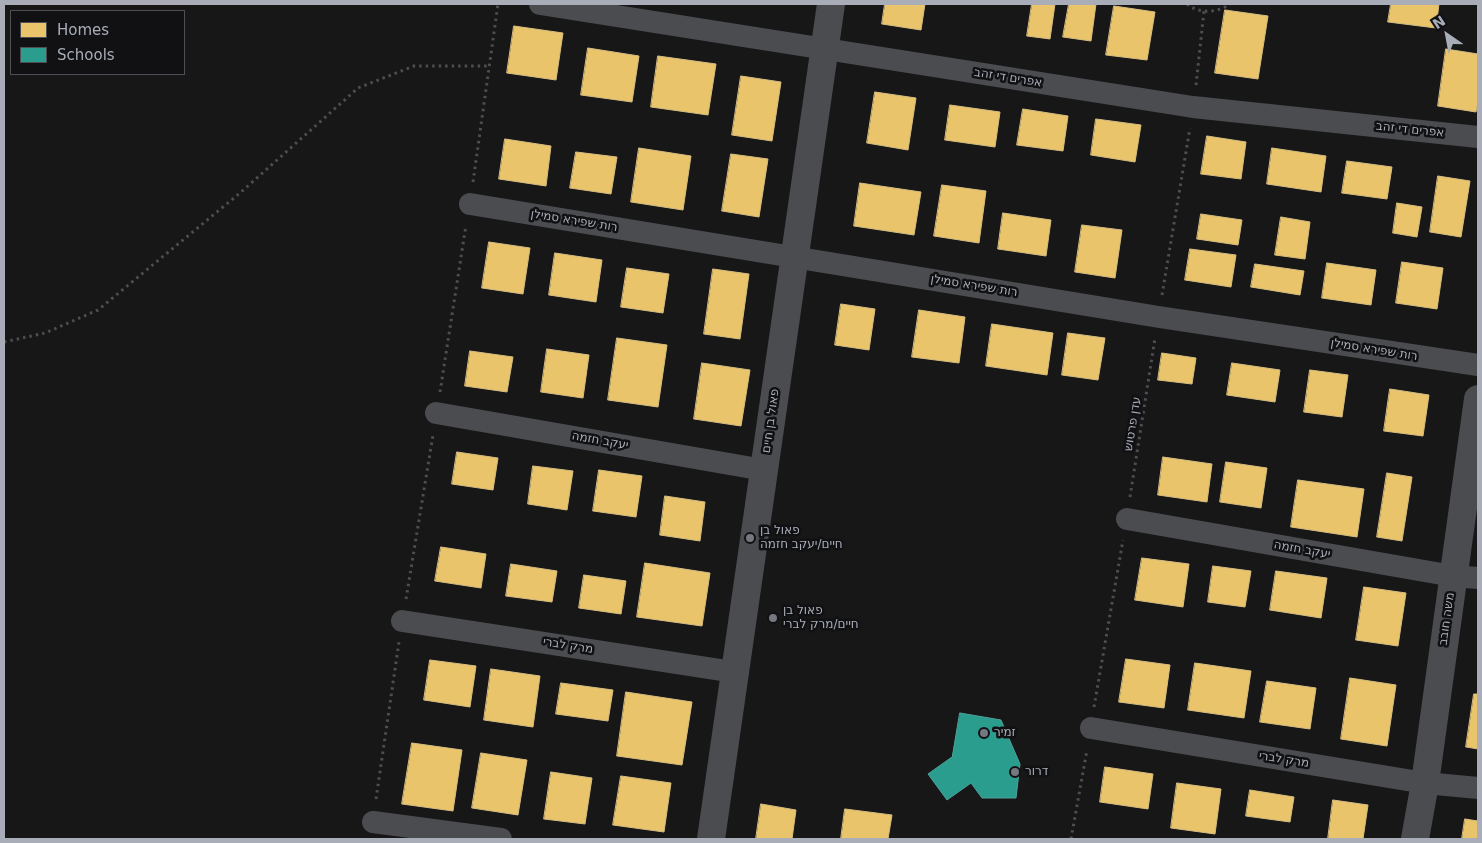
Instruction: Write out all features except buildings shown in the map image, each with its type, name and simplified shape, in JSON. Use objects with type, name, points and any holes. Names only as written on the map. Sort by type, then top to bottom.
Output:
[{"type":"street","name":"אפרים די זהב","points":[[540,4],[1193,107],[1478,137]]},
{"type":"street","name":"פאול בן חיים","points":[[711,839],[832,4]]},
{"type":"street","name":"רות שפירא סמילן","points":[[470,204],[1159,317],[1478,366]]},
{"type":"street","name":"משה חובב","points":[[1415,839],[1466,577],[1478,399]]},
{"type":"street","name":"יעקב חזמה","points":[[436,413],[764,470]]},
{"type":"street","name":"יעקב חזמה","points":[[1127,519],[1466,577]]},
{"type":"street","name":"מרק לברי","points":[[402,621],[734,672]]},
{"type":"street","name":"מרק לברי","points":[[1091,728],[1425,783],[1478,788]]},
{"type":"street","points":[[373,822],[500,839]]},
{"type":"path","points":[[1187,4],[1204,11],[1214,11],[1230,4]]},
{"type":"path","name":"עדן פרטוש","points":[[1071,839],[1127,519],[1193,107],[1204,11]]},
{"type":"path","points":[[4,342],[45,334],[98,310],[240,194],[358,88],[414,66],[490,66]]},
{"type":"place","name":"פאול בן חיים/יעקב חזמה","points":[[750,538]]},
{"type":"place","name":"פאול בן חיים/מרק לברי","points":[[773,618]]},
{"type":"place","name":"זמיר","points":[[984,733]]},
{"type":"place","name":"דרור","points":[[1015,772]]}]
